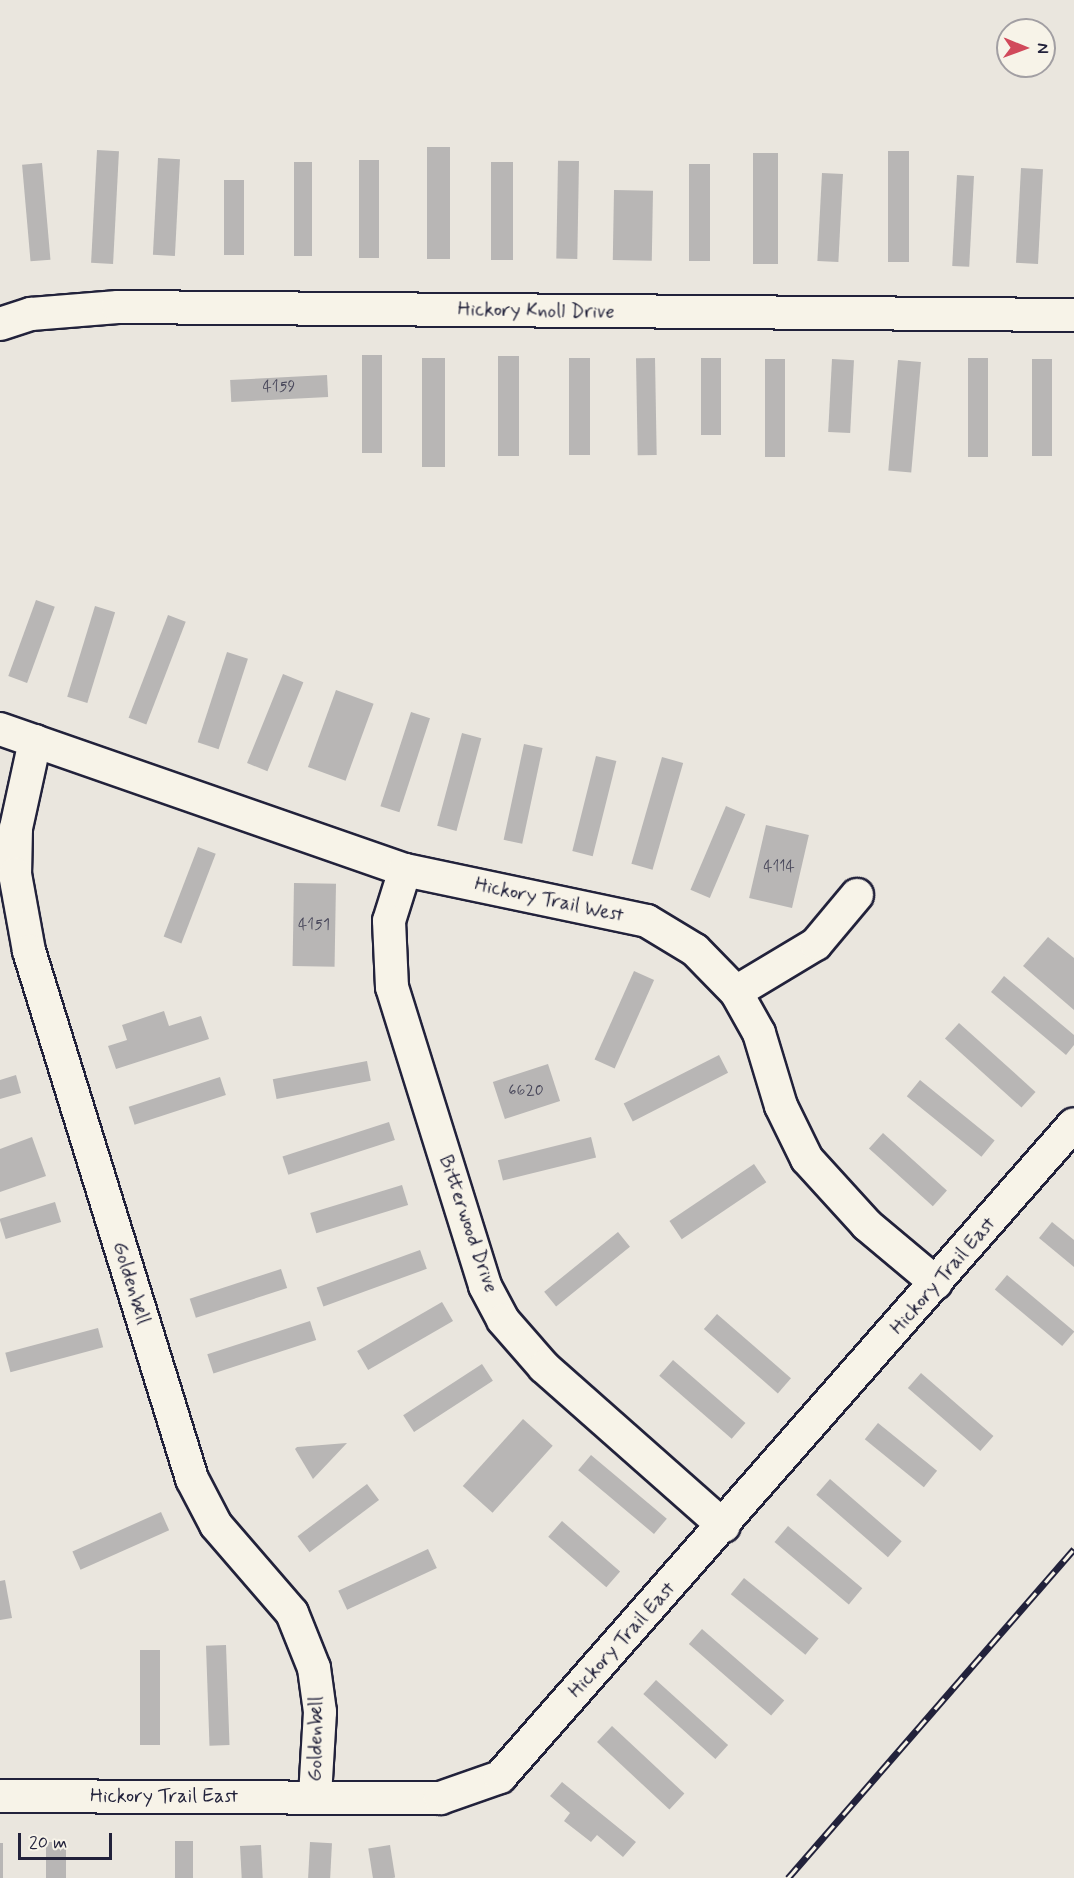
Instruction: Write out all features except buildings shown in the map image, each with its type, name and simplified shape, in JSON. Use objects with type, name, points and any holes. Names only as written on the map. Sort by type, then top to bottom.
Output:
[{"type":"street","name":"Hickory Knoll Drive","points":[[0,324],[31,314],[118,307],[1074,315]]},
{"type":"street","name":"Hickory Trail West","points":[[0,729],[405,870],[646,921],[695,950],[736,992],[759,1033],[781,1106],[807,1159],[867,1226],[936,1283]]},
{"type":"street","name":"Goldenbell","points":[[35,741],[16,828],[15,874],[29,951],[192,1479],[216,1525],[292,1612],[314,1668],[320,1712],[315,1796]]},
{"type":"street","name":"Bitterwood Drive","points":[[405,870],[389,921],[392,987],[485,1286],[503,1320],[544,1367],[724,1526]]},
{"type":"street","points":[[736,992],[816,944],[857,895]]},
{"type":"street","name":"Hickory Trail East","points":[[0,1796],[440,1798],[500,1777],[724,1526],[1074,1125]]},
{"type":"railway","points":[[788,1878],[1074,1549]]}]
